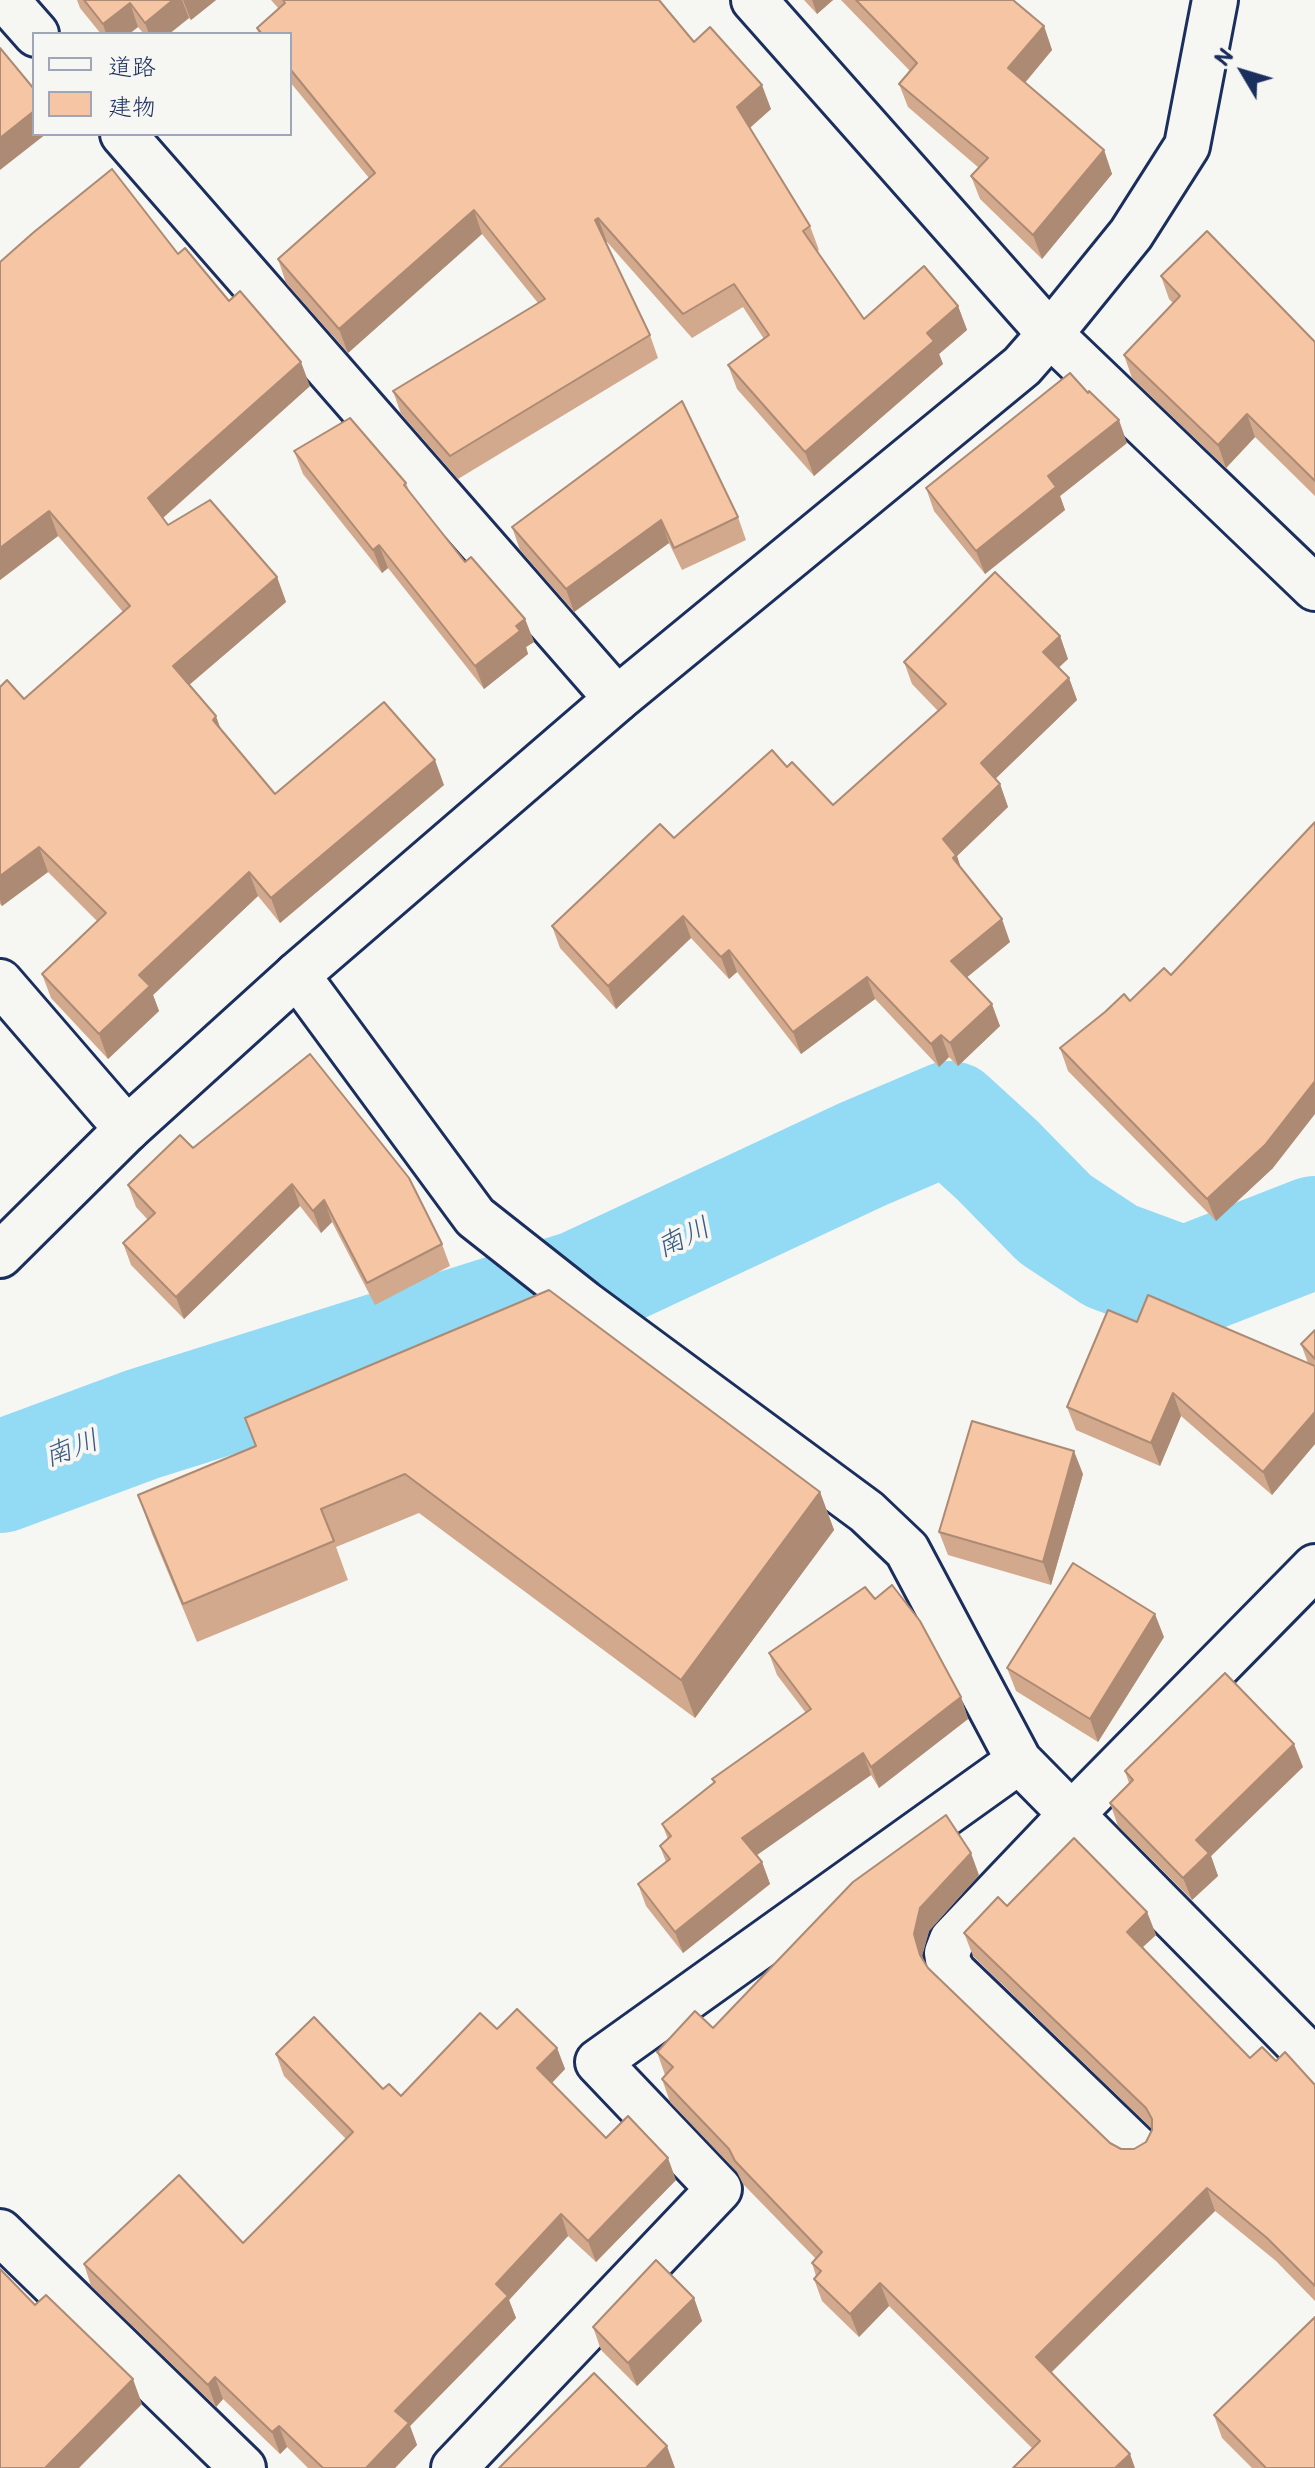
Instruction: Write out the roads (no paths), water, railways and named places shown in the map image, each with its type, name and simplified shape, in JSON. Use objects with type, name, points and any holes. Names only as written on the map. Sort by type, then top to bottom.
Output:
[{"type":"street","points":[[6,0],[34,32]]},
{"type":"street","points":[[754,0],[1050,334],[1315,588]]},
{"type":"street","points":[[0,1255],[127,1129],[297,975],[617,699],[1022,366],[1131,234],[1187,146],[1215,0]]},
{"type":"street","points":[[125,136],[617,699]]},
{"type":"street","points":[[297,975],[475,1217],[584,1303],[867,1512],[907,1550],[1019,1761],[1315,2061]]},
{"type":"street","points":[[0,982],[127,1129]]},
{"type":"street","points":[[1136,2148],[954,1973],[947,1953],[952,1940],[1071,1815],[1315,1567]]},
{"type":"street","points":[[454,2468],[719,2189],[598,2062],[1019,1761]]},
{"type":"street","points":[[0,2232],[243,2468]]},
{"type":"waterway","name":"南川","points":[[0,1477],[143,1424],[581,1286],[863,1154],[950,1117],[1055,1219],[1111,1256],[1184,1283],[1315,1232]]}]
